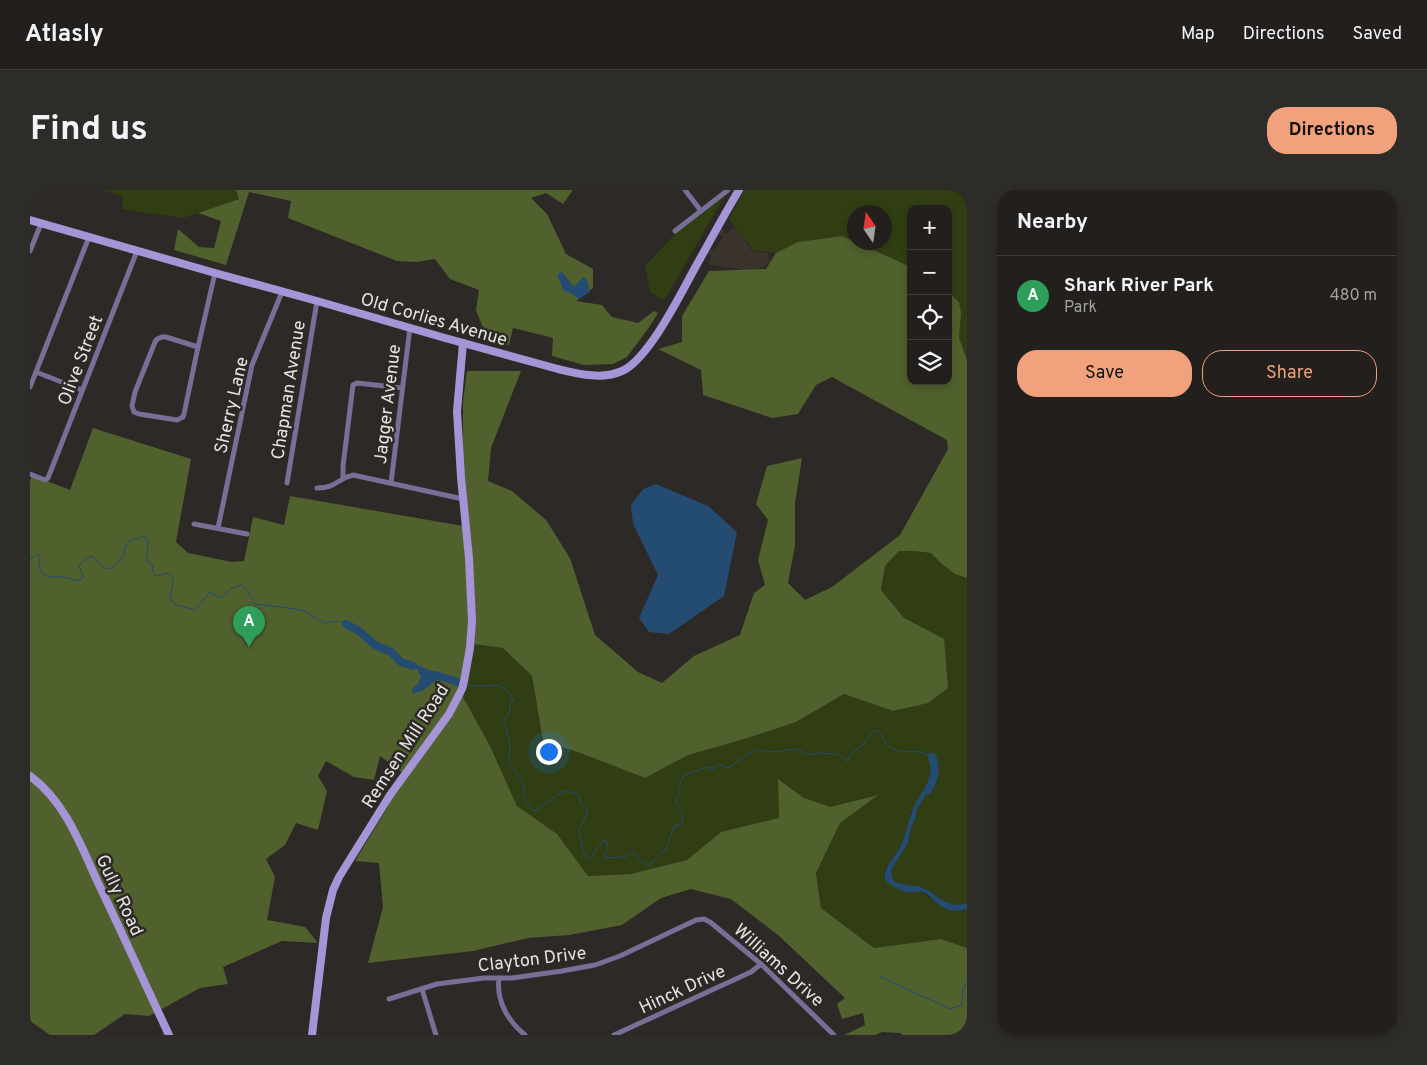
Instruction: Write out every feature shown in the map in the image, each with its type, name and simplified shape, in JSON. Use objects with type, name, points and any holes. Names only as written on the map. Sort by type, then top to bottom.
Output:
[{"type":"street","points":[[685,190],[701,211]]},
{"type":"street","points":[[675,231],[728,190]]},
{"type":"street","name":"Old Corlies Avenue","points":[[30,220],[463,343],[576,373],[608,375],[627,369],[644,353],[662,327],[739,190]]},
{"type":"street","points":[[30,251],[41,224]]},
{"type":"street","points":[[30,387],[89,237]]},
{"type":"street","name":"Olive Street","points":[[30,474],[47,480],[137,251]]},
{"type":"street","points":[[198,347],[166,337],[158,339],[132,403],[134,412],[174,420],[182,417],[190,389],[215,273]]},
{"type":"street","name":"Sherry Lane","points":[[218,528],[252,365],[282,292]]},
{"type":"street","name":"Chapman Avenue","points":[[287,484],[317,301]]},
{"type":"street","name":"Jagger Avenue","points":[[391,483],[410,327]]},
{"type":"street","name":"Remsen Mill Road","points":[[312,1035],[326,918],[333,890],[339,877],[390,795],[446,720],[455,705],[464,681],[470,648],[472,614],[457,411],[463,343]]},
{"type":"street","points":[[36,372],[82,390]]},
{"type":"street","points":[[343,477],[353,385],[357,382],[402,388]]},
{"type":"street","points":[[317,488],[330,487],[343,477],[353,475],[463,499]]},
{"type":"street","points":[[194,524],[247,534]]},
{"type":"street","name":"Gully Road","points":[[30,776],[45,789],[62,811],[169,1035]]},
{"type":"street","name":"Williams Drive","points":[[702,919],[710,922],[761,964],[834,1035]]},
{"type":"street","name":"Clayton Drive","points":[[389,999],[437,984],[562,972],[595,965],[620,956],[696,920],[702,919]]},
{"type":"street","name":"Hinck Drive","points":[[614,1035],[751,972],[761,964]]},
{"type":"street","points":[[499,978],[500,997],[505,1011],[513,1023],[525,1035]]},
{"type":"street","points":[[422,988],[436,1035]]},
{"type":"shaded area","points":[[722,227],[726,234],[735,227],[752,251],[769,253],[768,259],[770,261],[765,267],[748,271],[708,264],[711,257],[707,254],[710,246],[710,249],[714,251],[723,237],[718,234]]},
{"type":"green space","points":[[100,190],[236,190],[239,199],[183,218],[122,209],[123,196]]},
{"type":"green space","points":[[236,190],[573,190],[563,204],[546,193],[531,198],[547,214],[566,254],[593,269],[593,288],[576,301],[602,305],[612,317],[638,323],[654,311],[658,313],[627,357],[613,364],[584,365],[552,356],[553,338],[513,328],[509,345],[488,340],[476,310],[479,290],[450,279],[435,259],[416,262],[397,261],[288,218],[291,201],[249,192],[226,265],[174,250],[178,229],[199,247],[214,248],[221,221],[198,213],[239,199]]},
{"type":"green space","points":[[744,190],[967,190],[967,360],[959,338],[961,313],[959,302],[952,296],[952,205],[907,205],[907,265],[873,250],[892,250],[892,205],[847,205],[847,238],[842,236],[798,242],[776,253],[753,250],[729,219]]},
{"type":"green space","points":[[725,195],[664,301],[650,292],[645,266],[681,228]]},
{"type":"green space","points":[[842,236],[847,238],[847,250],[873,250],[907,265],[907,385],[952,385],[952,296],[959,302],[961,313],[959,338],[967,360],[967,578],[955,574],[931,553],[899,551],[885,566],[881,590],[904,618],[944,639],[948,688],[928,703],[893,711],[844,694],[796,722],[688,755],[645,778],[543,741],[532,676],[503,648],[474,644],[463,697],[490,746],[517,806],[557,834],[588,876],[631,874],[687,860],[721,832],[779,818],[778,779],[804,798],[830,807],[878,795],[840,823],[816,873],[821,908],[874,948],[941,939],[967,948],[967,1026],[955,1035],[902,1035],[900,1033],[882,1032],[875,1035],[844,1035],[865,1025],[863,1013],[842,1019],[837,1004],[845,998],[778,935],[731,899],[691,889],[661,898],[622,925],[569,935],[528,938],[473,951],[368,963],[383,907],[379,863],[355,861],[387,808],[404,774],[380,756],[374,780],[354,777],[326,761],[318,776],[327,791],[318,830],[296,823],[285,845],[266,859],[275,877],[267,920],[305,927],[318,943],[282,941],[223,967],[228,984],[200,988],[149,1016],[125,1014],[94,1035],[50,1035],[30,1021],[30,482],[32,475],[70,490],[93,428],[191,459],[176,542],[188,553],[232,562],[244,561],[253,517],[284,525],[290,496],[463,526],[463,401],[467,371],[521,371],[491,448],[488,481],[512,491],[546,520],[570,558],[595,635],[638,672],[662,683],[694,656],[740,635],[754,593],[765,585],[758,560],[768,520],[756,504],[767,466],[802,458],[795,503],[795,545],[788,583],[805,600],[832,587],[900,535],[948,449],[947,440],[832,377],[816,385],[798,414],[772,418],[703,395],[701,370],[658,349],[682,342],[682,316],[709,271],[766,269],[776,253],[798,242]]},
{"type":"green space","points":[[899,551],[931,553],[948,568],[967,578],[967,903],[960,905],[948,903],[918,886],[893,881],[891,870],[908,843],[916,811],[933,783],[911,812],[909,828],[885,871],[884,877],[916,892],[923,892],[938,903],[949,908],[955,910],[967,909],[967,948],[941,939],[874,948],[821,908],[816,873],[840,822],[876,795],[830,807],[804,798],[779,779],[780,818],[721,832],[687,860],[631,874],[588,876],[557,834],[517,806],[490,746],[463,697],[474,643],[503,648],[532,676],[543,741],[645,778],[688,755],[796,722],[845,694],[893,711],[944,640],[904,618],[881,590],[885,566]]},
{"type":"water","points":[[562,272],[574,287],[583,277],[587,280],[590,292],[579,299],[564,291],[557,275]]},
{"type":"water","points":[[656,484],[708,506],[737,532],[724,596],[669,634],[649,632],[639,618],[658,575],[633,524],[631,505],[643,489]]},
{"type":"water","points":[[407,661],[444,676],[444,678],[439,679],[423,690],[412,693],[413,687],[417,685],[421,677],[417,669],[405,664]]},
{"type":"water","points":[[934,782],[916,811],[908,843],[891,870],[893,881],[918,886],[948,903],[960,905],[967,903],[967,909],[955,911],[947,909],[924,892],[902,890],[885,879],[886,871],[905,836],[915,803],[926,788]]},
{"type":"waterway","points":[[30,560],[39,554],[40,570],[44,575],[81,580],[83,577],[79,566],[85,559],[92,556],[104,568],[111,568],[122,557],[129,541],[145,536],[148,542],[147,561],[152,565],[154,575],[158,576],[168,573],[171,575],[173,584],[170,597],[174,604],[195,610],[210,592],[223,597],[230,589],[242,585],[247,589],[256,604],[296,609],[306,612],[324,623],[340,621],[358,630],[405,664]]},
{"type":"waterway","points":[[346,624],[359,631],[375,645],[391,652],[401,662],[413,666]]},
{"type":"waterway","points":[[435,675],[461,683]]},
{"type":"waterway","points":[[466,685],[499,686],[509,693],[513,700],[510,704],[510,711],[504,721],[510,743],[509,762],[524,784],[523,791],[526,802],[534,811],[561,793],[572,792],[579,796],[581,805],[587,809],[587,814],[579,832],[584,854],[588,858],[592,857],[604,840],[608,846],[606,858],[625,857],[633,852],[644,864],[651,864],[660,853],[666,850],[674,826],[683,823],[681,807],[677,804],[676,799],[680,795],[678,789],[682,778],[685,775],[708,767],[713,770],[718,764],[728,768],[749,753],[757,750],[773,752],[797,749],[809,755],[821,753],[839,755],[847,761],[853,752],[864,744],[872,732],[876,730],[892,749],[922,752],[932,757]]},
{"type":"waterway","points":[[928,790],[934,774],[932,757]]},
{"type":"waterway","points":[[881,977],[950,1009],[962,1005],[963,988],[967,982]]},
{"type":"place","name":"Shark River Park","points":[[249,647]]}]
